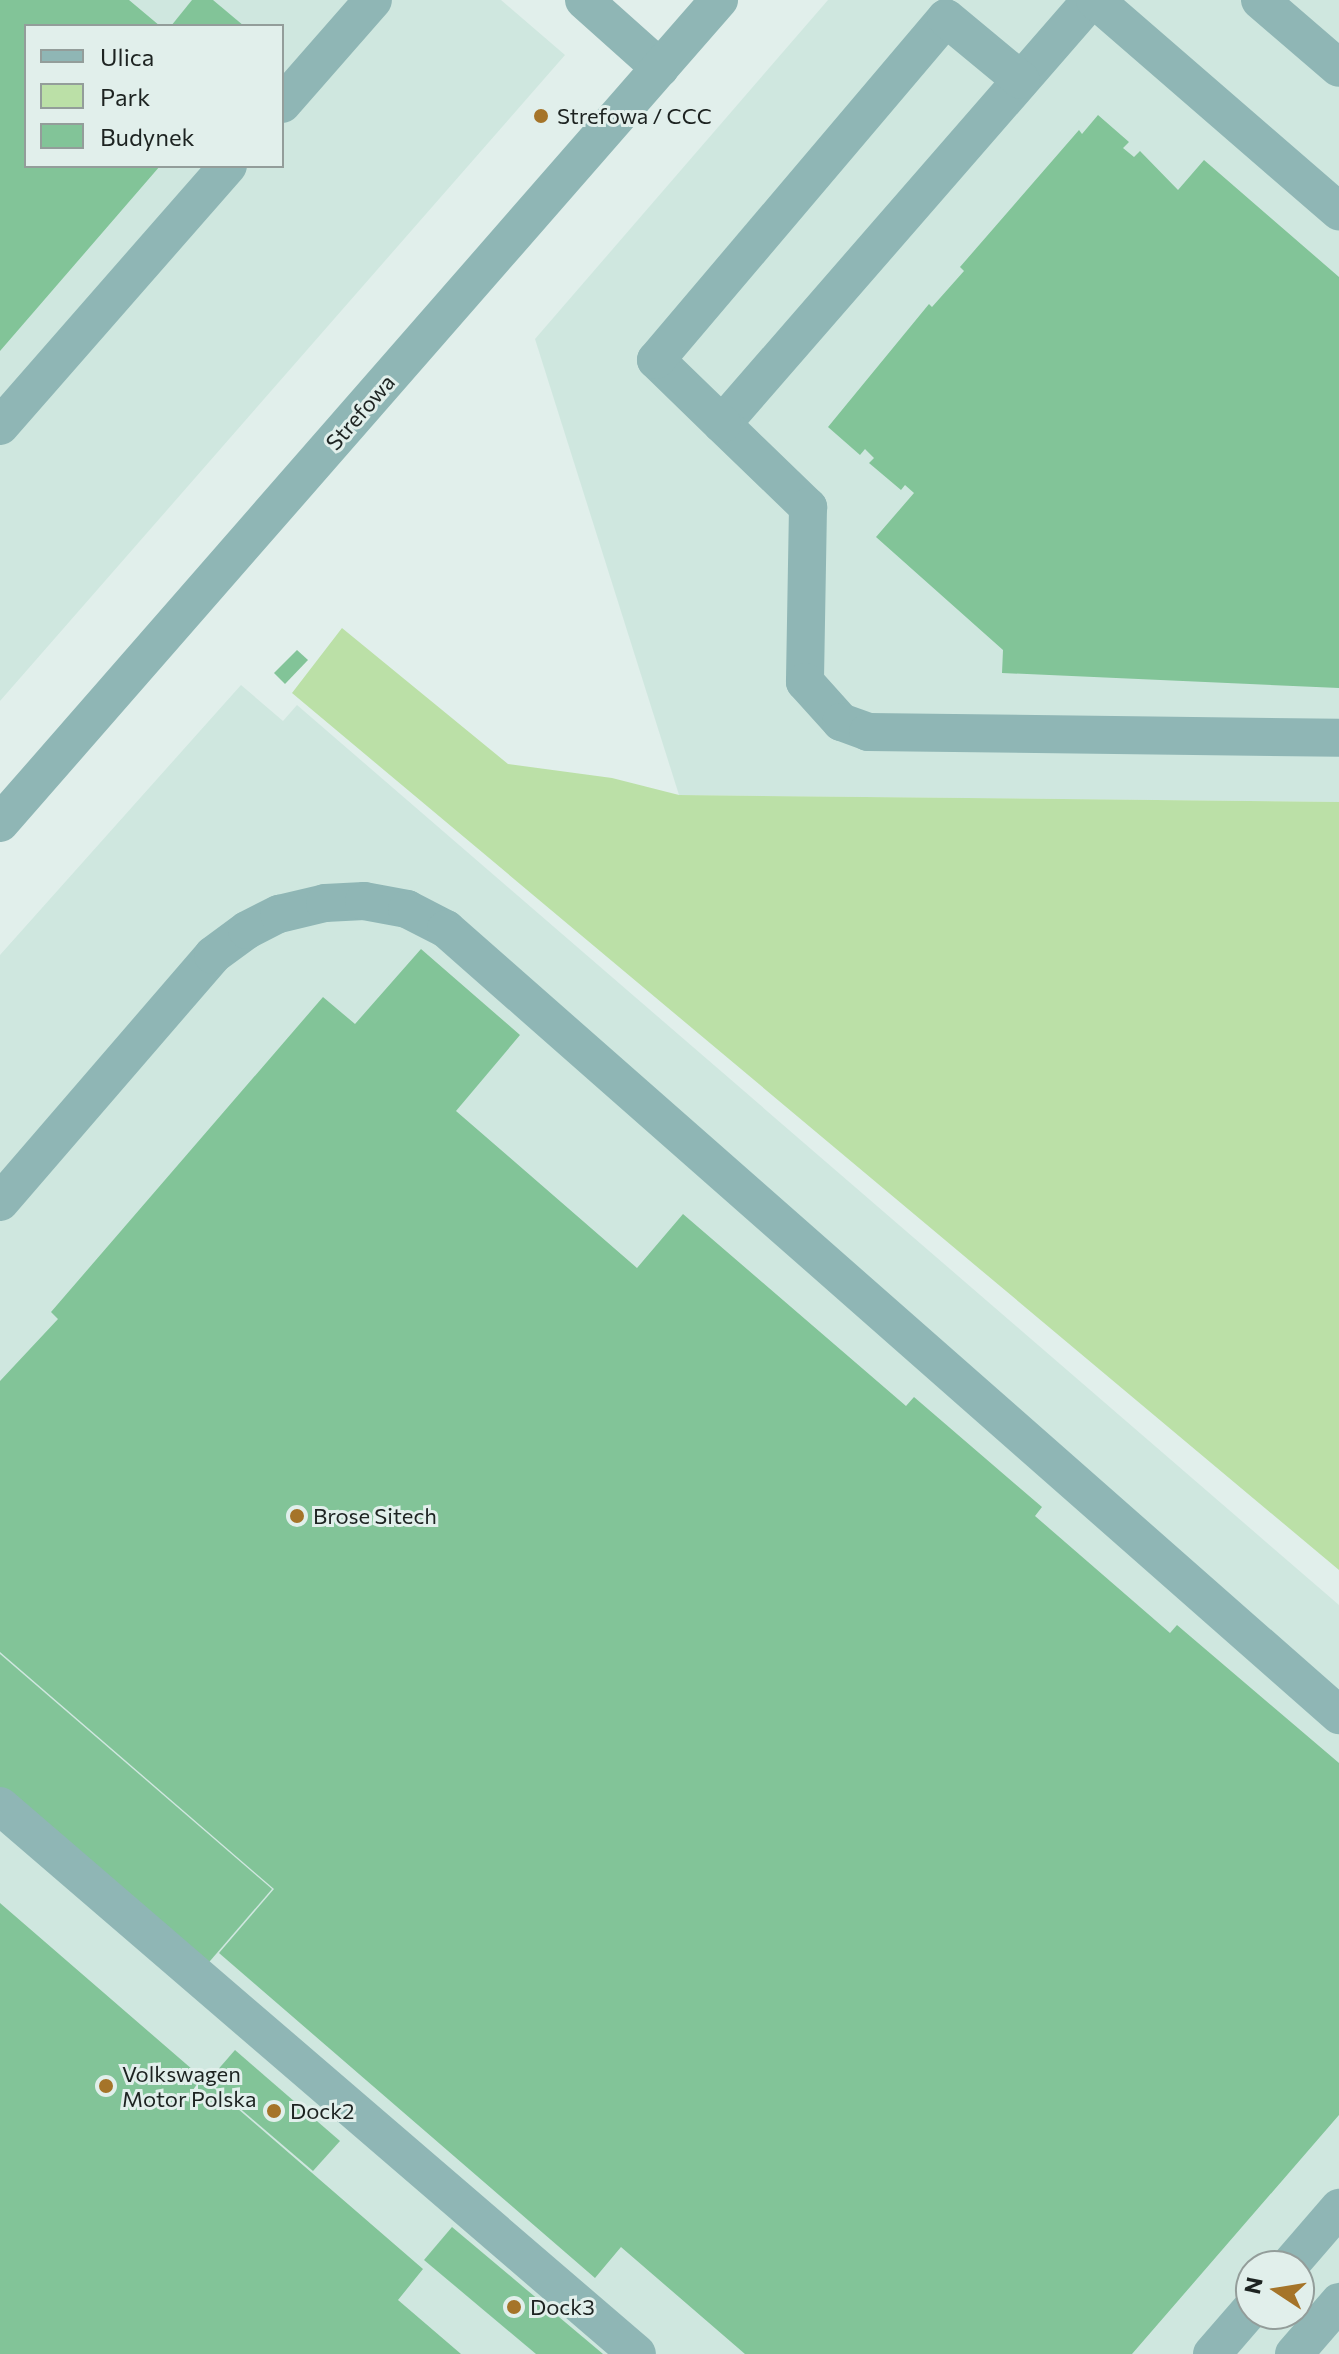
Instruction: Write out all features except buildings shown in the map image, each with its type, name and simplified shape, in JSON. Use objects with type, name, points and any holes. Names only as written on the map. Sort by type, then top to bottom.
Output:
[{"type":"street","points":[[284,102],[373,0]]},
{"type":"street","points":[[584,0],[660,68]]},
{"type":"street","name":"Strefowa","points":[[0,823],[719,0]]},
{"type":"street","points":[[722,424],[1093,0],[1339,211]]},
{"type":"street","points":[[1260,0],[1339,68]]},
{"type":"street","points":[[1021,80],[946,18],[656,360],[808,507],[805,682],[841,722],[868,732],[1339,738]]},
{"type":"street","points":[[0,426],[226,168]]},
{"type":"street","points":[[0,1202],[213,955],[247,930],[279,914],[325,903],[364,901],[407,909],[446,929],[1339,1715]]},
{"type":"street","points":[[0,1806],[637,2354]]},
{"type":"street","points":[[1303,2250],[1339,2208]]},
{"type":"street","points":[[1294,2354],[1339,2302]]},
{"type":"street","points":[[1212,2354],[1235,2327]]},
{"type":"shaded area","points":[[0,0],[501,0],[565,55],[0,701]]},
{"type":"shaded area","points":[[828,0],[1339,0],[1339,802],[679,795],[535,339]]},
{"type":"shaded area","points":[[241,685],[283,721],[297,705],[1339,1605],[1339,2354],[0,2354],[0,955]]},
{"type":"green space","points":[[342,628],[508,764],[612,778],[679,795],[1339,802],[1339,1570],[292,693]]},
{"type":"place","name":"Strefowa / CCC","points":[[541,116]]},
{"type":"place","name":"Brose Sitech","points":[[297,1516]]},
{"type":"place","name":"Volkswagen Motor Polska","points":[[106,2086]]},
{"type":"place","name":"Dock2","points":[[274,2111]]},
{"type":"place","name":"Dock3","points":[[514,2307]]}]
